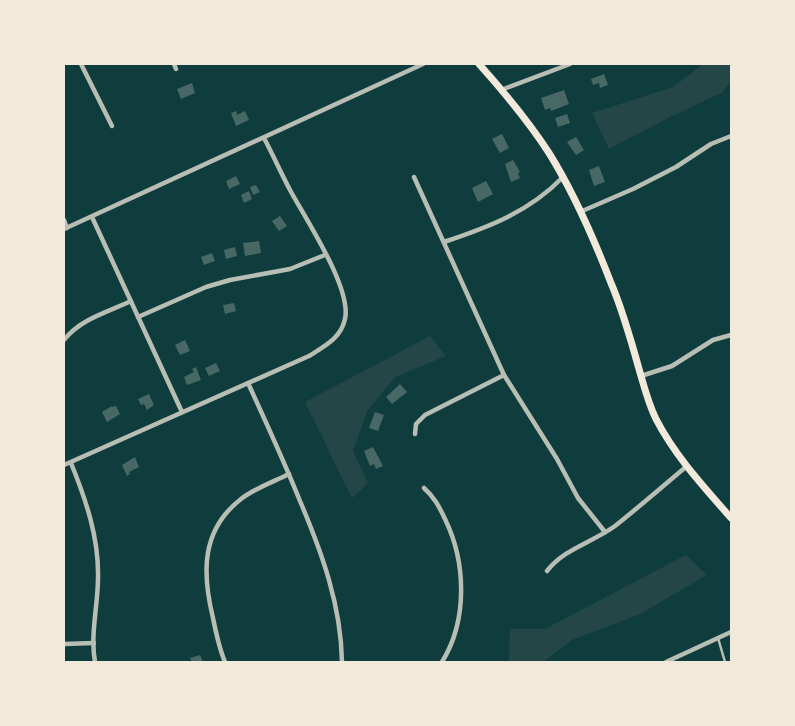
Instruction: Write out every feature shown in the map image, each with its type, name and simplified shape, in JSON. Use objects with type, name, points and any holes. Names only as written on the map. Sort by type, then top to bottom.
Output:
[{"type":"main road","points":[[479,64],[544,146],[563,177],[612,282],[655,418],[686,466],[731,518]]},
{"type":"street","points":[[81,64],[112,126]]},
{"type":"street","points":[[64,220],[66,228],[92,217],[423,64]]},
{"type":"street","points":[[501,90],[570,64]]},
{"type":"street","points":[[580,212],[633,189],[676,167],[711,144],[731,136]]},
{"type":"street","points":[[64,465],[309,356],[336,338],[346,317],[345,303],[325,255],[264,138]]},
{"type":"street","points":[[414,177],[504,375],[557,459],[578,498],[606,532]]},
{"type":"street","points":[[444,242],[493,225],[526,208],[563,177]]},
{"type":"street","points":[[92,217],[182,412]]},
{"type":"street","points":[[138,317],[206,287],[230,280],[290,269],[325,255]]},
{"type":"street","points":[[64,340],[82,323],[131,301]]},
{"type":"street","points":[[641,376],[672,366],[713,340],[731,335]]},
{"type":"street","points":[[415,434],[416,424],[425,414],[504,375]]},
{"type":"street","points":[[248,383],[289,474],[323,558],[339,620],[342,662]]},
{"type":"street","points":[[70,463],[82,490],[92,521],[96,546],[98,576],[94,642],[95,662]]},
{"type":"street","points":[[547,571],[562,556],[606,532],[686,466]]},
{"type":"street","points":[[225,662],[209,601],[206,579],[208,548],[219,525],[232,506],[251,492],[289,474]]},
{"type":"street","points":[[424,488],[434,496],[449,527],[456,550],[460,574],[461,590],[457,622],[453,638],[442,662]]},
{"type":"street","points":[[666,662],[731,632]]},
{"type":"street","points":[[64,644],[94,642]]},
{"type":"lane","points":[[718,638],[725,662]]},
{"type":"shaded area","points":[[731,64],[731,80],[723,92],[609,149],[592,113],[673,87],[702,65]]},
{"type":"shaded area","points":[[430,336],[446,356],[395,377],[367,411],[353,451],[368,483],[352,498],[305,402]]},
{"type":"shaded area","points":[[686,555],[707,575],[638,615],[572,640],[543,662],[509,662],[510,629],[545,629]]},
{"type":"building","points":[[604,74],[608,85],[600,88],[599,83],[593,85],[591,79]]},
{"type":"building","points":[[192,83],[195,93],[181,99],[177,89]]},
{"type":"building","points":[[564,90],[569,104],[551,111],[550,108],[545,110],[541,98]]},
{"type":"building","points":[[236,111],[237,115],[245,111],[249,120],[236,126],[231,113]]},
{"type":"building","points":[[567,114],[570,123],[558,127],[555,118]]},
{"type":"building","points":[[502,134],[509,148],[500,153],[492,139]]},
{"type":"building","points":[[576,137],[584,150],[576,155],[567,142]]},
{"type":"building","points":[[513,160],[520,172],[518,173],[520,178],[511,182],[505,164]]},
{"type":"building","points":[[599,166],[605,182],[594,186],[589,170]]},
{"type":"building","points":[[236,176],[240,184],[229,189],[226,181]]},
{"type":"building","points":[[486,181],[493,194],[478,202],[472,188]]},
{"type":"building","points":[[256,185],[260,192],[253,195],[250,187]]},
{"type":"building","points":[[249,191],[252,199],[244,203],[241,195]]},
{"type":"building","points":[[280,216],[287,226],[279,231],[272,221]]},
{"type":"building","points":[[259,241],[261,253],[245,256],[243,243]]},
{"type":"building","points":[[235,247],[237,256],[226,259],[224,250]]},
{"type":"building","points":[[212,253],[215,261],[204,265],[201,257]]},
{"type":"building","points":[[234,303],[236,311],[225,314],[223,305]]},
{"type":"building","points":[[185,340],[190,351],[180,355],[175,345]]},
{"type":"building","points":[[216,363],[220,371],[209,376],[205,368]]},
{"type":"building","points":[[196,367],[201,380],[187,385],[184,377],[194,372],[192,369]]},
{"type":"building","points":[[400,384],[407,392],[392,404],[386,397]]},
{"type":"building","points":[[149,394],[154,405],[147,410],[138,399]]},
{"type":"building","points":[[112,406],[116,406],[120,414],[107,422],[102,412]]},
{"type":"building","points":[[375,412],[384,415],[378,431],[369,428]]},
{"type":"building","points":[[373,447],[383,466],[376,469],[374,464],[370,466],[364,451]]},
{"type":"building","points":[[135,457],[139,467],[129,472],[130,474],[127,476],[122,465]]},
{"type":"building","points":[[200,655],[203,662],[192,662],[190,658]]}]
